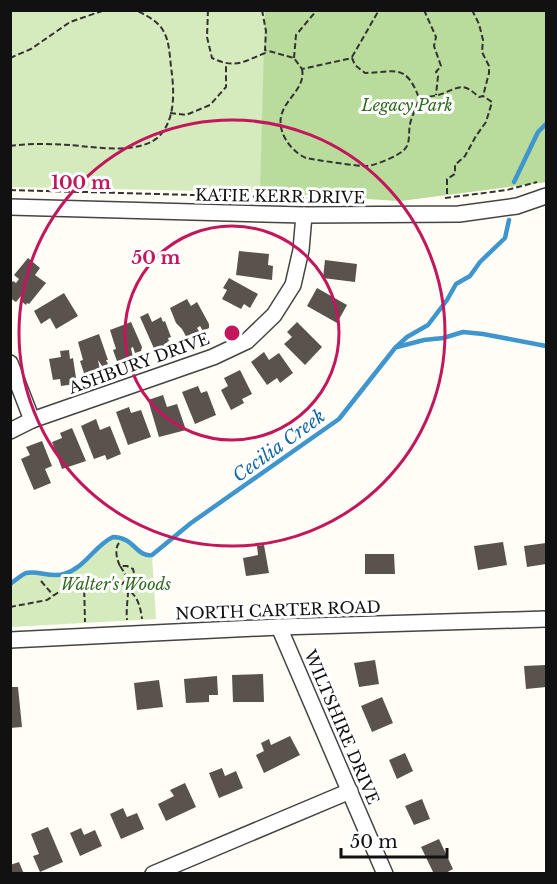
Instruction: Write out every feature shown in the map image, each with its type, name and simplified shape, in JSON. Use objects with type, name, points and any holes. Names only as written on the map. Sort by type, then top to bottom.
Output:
[{"type":"street","name":"KATIE KERR DRIVE","points":[[10,207],[304,215],[459,214],[517,206],[546,196]]},
{"type":"street","name":"ASHBURY DRIVE","points":[[10,431],[32,420],[213,357],[247,340],[274,315],[293,285],[302,250],[304,215]]},
{"type":"street","points":[[10,363],[32,420]]},
{"type":"street","name":"NORTH CARTER ROAD","points":[[10,640],[279,627],[546,619]]},
{"type":"street","name":"WILTSHIRE DRIVE","points":[[279,627],[385,873]]},
{"type":"street","points":[[153,873],[350,791]]},
{"type":"path","points":[[10,58],[31,49],[70,22],[105,10]]},
{"type":"path","points":[[10,146],[72,145],[116,149],[151,141],[161,135],[170,113],[174,81],[170,49],[165,30],[156,21],[135,10]]},
{"type":"path","points":[[208,10],[207,37],[212,58],[226,64],[241,62],[265,53],[266,31],[262,10]]},
{"type":"path","points":[[294,58],[296,35],[317,10]]},
{"type":"path","points":[[302,69],[352,58],[379,10]]},
{"type":"path","points":[[424,10],[436,37],[434,46],[441,66],[436,72],[438,76],[435,95]]},
{"type":"path","points":[[472,10],[483,40],[482,52],[489,66],[483,96]]},
{"type":"path","points":[[265,50],[294,58],[302,69],[303,77],[300,84],[284,107],[280,119],[281,130],[294,149],[306,158],[365,166],[403,151],[409,142],[410,124],[419,98],[416,88],[402,73],[394,70],[365,73],[355,65],[352,58]]},
{"type":"path","points":[[170,113],[186,115],[210,105],[226,87],[226,64]]},
{"type":"path","points":[[419,98],[443,94],[452,88],[463,86],[478,97],[483,96],[492,102],[486,122],[465,156],[455,165],[453,169],[455,174],[447,179],[447,198]]},
{"type":"path","points":[[437,199],[507,190],[538,182]]},
{"type":"path","points":[[10,190],[347,199]]},
{"type":"path","points":[[119,543],[116,550],[130,591],[126,602],[136,634]]},
{"type":"path","points":[[10,608],[47,600],[75,581],[122,584],[134,573],[133,569],[127,566],[120,566]]},
{"type":"path","points":[[41,581],[54,596]]},
{"type":"path","points":[[84,582],[88,636]]},
{"type":"path","points":[[130,591],[135,595],[141,609],[136,634]]},
{"type":"green space","name":"Legacy Park","points":[[11,11],[546,11],[546,182],[400,201],[260,192],[11,187]]},
{"type":"green space","points":[[265,11],[546,11],[546,182],[400,201],[260,192]]},
{"type":"green space","name":"Walter's Woods","points":[[120,536],[143,554],[152,555],[156,619],[11,627],[11,584],[31,572],[58,575],[72,572],[84,563],[100,545],[113,537]]},
{"type":"building","points":[[239,251],[269,254],[268,265],[273,266],[272,280],[236,275]]},
{"type":"building","points":[[28,258],[40,268],[35,275],[46,283],[26,305],[21,301],[23,298],[21,296],[16,302],[10,298],[10,284],[13,281],[16,283],[19,279],[14,275]]},
{"type":"building","points":[[325,260],[357,264],[355,282],[323,278]]},
{"type":"building","points":[[229,278],[258,294],[250,308],[244,304],[241,309],[222,299],[227,290],[223,288]]},
{"type":"building","points":[[317,288],[347,305],[337,323],[307,306]]},
{"type":"building","points":[[64,293],[78,316],[56,329],[50,318],[41,324],[34,311]]},
{"type":"building","points":[[187,299],[191,306],[197,302],[209,324],[209,328],[203,331],[200,326],[197,328],[200,333],[188,340],[176,323],[170,308]]},
{"type":"building","points":[[148,313],[152,322],[161,317],[163,322],[165,321],[171,337],[167,342],[170,347],[156,353],[140,317]]},
{"type":"building","points":[[131,322],[142,347],[141,351],[135,353],[133,347],[131,348],[133,358],[118,364],[110,330]]},
{"type":"building","points":[[297,322],[322,347],[305,365],[284,344],[292,337],[287,332]]},
{"type":"building","points":[[99,334],[108,364],[102,366],[98,360],[100,370],[85,376],[80,361],[83,360],[78,342]]},
{"type":"building","points":[[69,350],[70,359],[73,358],[75,384],[61,386],[60,379],[53,380],[49,359],[61,357],[60,351]]},
{"type":"building","points":[[264,352],[269,360],[279,353],[293,373],[280,383],[277,378],[267,385],[251,362]]},
{"type":"building","points":[[240,370],[252,394],[242,399],[244,403],[231,410],[221,390],[228,386],[224,378]]},
{"type":"building","points":[[198,386],[201,393],[207,391],[216,415],[195,424],[182,392]]},
{"type":"building","points":[[163,395],[167,407],[177,404],[186,430],[159,437],[148,400]]},
{"type":"building","points":[[129,407],[131,413],[141,410],[151,437],[128,445],[116,412]]},
{"type":"building","points":[[96,419],[100,430],[110,426],[121,454],[107,460],[105,455],[94,459],[81,426]]},
{"type":"building","points":[[72,428],[86,461],[62,469],[52,442],[62,438],[60,433]]},
{"type":"building","points":[[42,441],[52,466],[45,469],[51,483],[34,490],[21,459],[30,455],[26,447]]},
{"type":"building","points":[[503,542],[507,565],[478,570],[474,546]]},
{"type":"building","points":[[546,543],[546,564],[527,567],[524,546]]},
{"type":"building","points":[[264,545],[269,573],[246,576],[243,558],[258,555],[257,546]]},
{"type":"building","points":[[365,554],[394,554],[395,574],[365,574]]},
{"type":"building","points":[[375,660],[379,684],[359,687],[354,663]]},
{"type":"building","points":[[546,665],[546,687],[526,689],[524,666]]},
{"type":"building","points":[[263,674],[264,702],[233,702],[232,675]]},
{"type":"building","points":[[217,676],[218,695],[209,695],[209,702],[186,703],[184,679]]},
{"type":"building","points":[[159,680],[163,707],[137,710],[134,683]]},
{"type":"building","points":[[10,687],[18,687],[22,727],[10,728]]},
{"type":"building","points":[[382,697],[393,723],[372,732],[361,706]]},
{"type":"building","points":[[290,736],[300,755],[264,773],[256,755],[264,751],[261,743],[269,739],[271,745]]},
{"type":"building","points":[[405,753],[413,771],[397,779],[389,760]]},
{"type":"building","points":[[222,768],[225,776],[236,771],[243,788],[219,798],[209,773]]},
{"type":"building","points":[[185,783],[196,807],[166,821],[158,804],[174,796],[170,790]]},
{"type":"building","points":[[422,799],[430,819],[414,825],[405,806]]},
{"type":"building","points":[[123,808],[127,817],[137,813],[144,829],[121,839],[110,814]]},
{"type":"building","points":[[48,827],[63,862],[40,872],[33,856],[39,854],[31,834]]},
{"type":"building","points":[[81,828],[84,835],[95,830],[102,846],[80,856],[70,833]]},
{"type":"building","points":[[439,839],[453,869],[444,874],[434,874],[421,847]]},
{"type":"building","points":[[19,862],[24,874],[10,874],[10,865]]},
{"type":"waterway","name":"Cecilia Creek","points":[[514,182],[538,132],[546,124]]},
{"type":"waterway","name":"Cecilia Creek","points":[[10,584],[26,573],[59,575],[71,571],[113,537],[126,540],[142,553],[152,555],[191,523],[339,419],[395,348],[407,337],[428,325],[456,284],[470,276],[480,262],[505,238],[509,220]]},
{"type":"waterway","points":[[397,347],[463,332],[546,346]]}]
